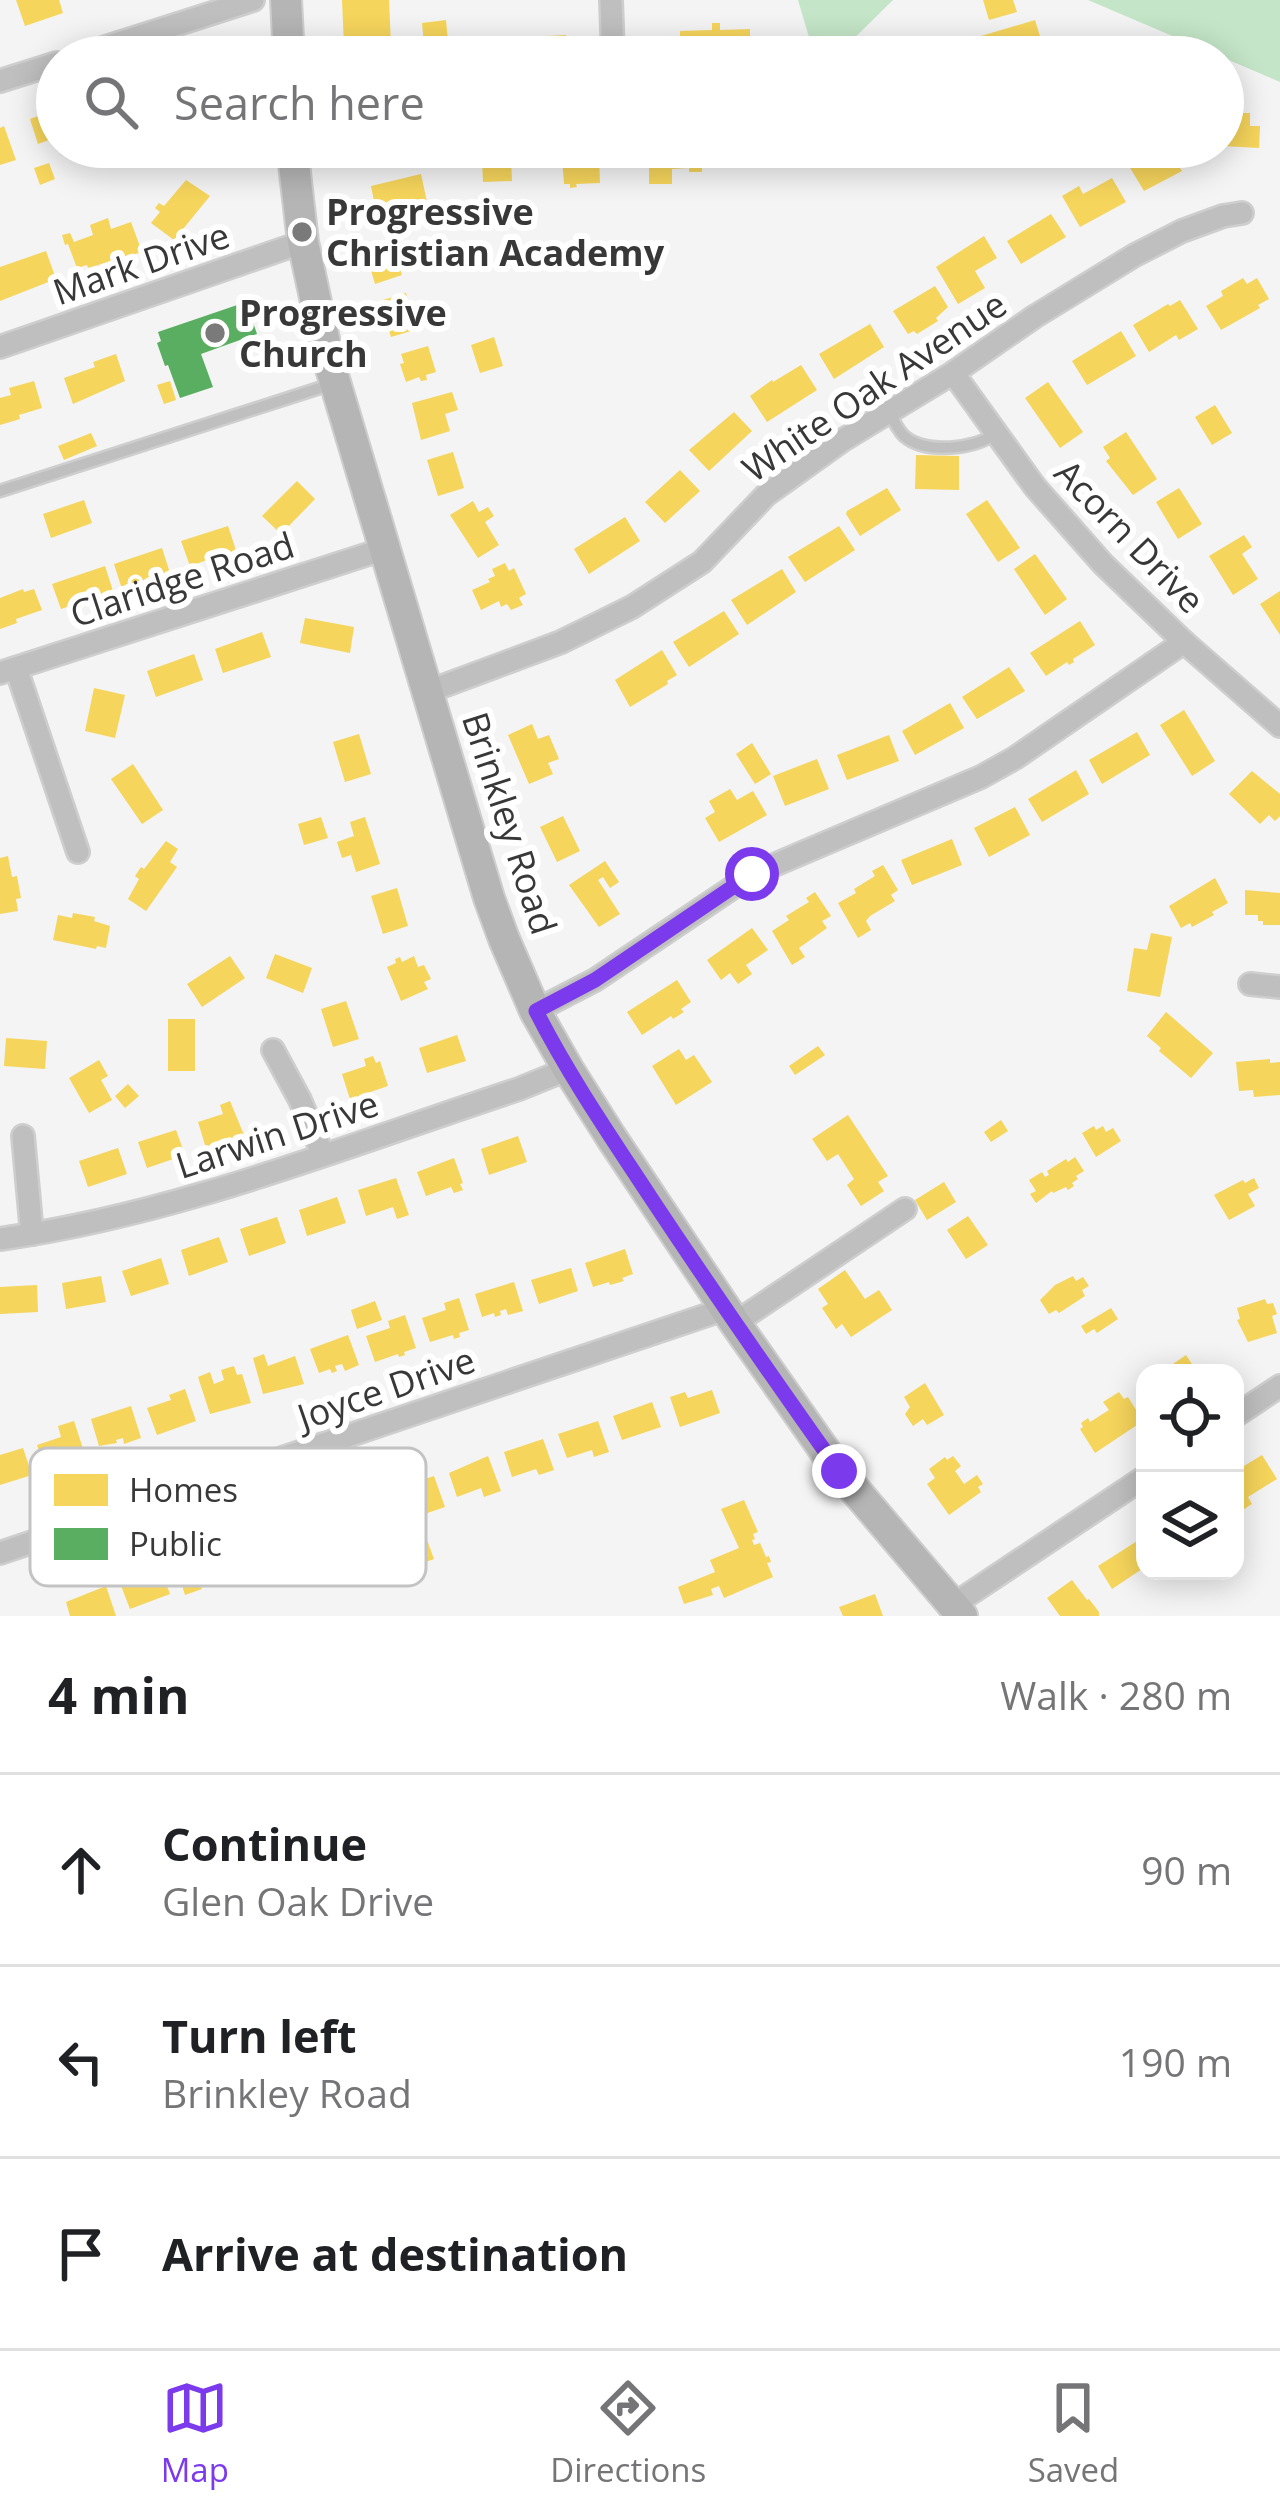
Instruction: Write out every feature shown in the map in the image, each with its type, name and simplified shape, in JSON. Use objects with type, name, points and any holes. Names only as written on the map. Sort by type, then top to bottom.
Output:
[{"type":"main road","points":[[286,0],[288,36]]},
{"type":"main road","name":"Brinkley Road","points":[[294,168],[303,242],[335,383],[489,898],[536,1011],[568,1069],[730,1316],[839,1471],[957,1611]]},
{"type":"street","points":[[142,36],[254,0]]},
{"type":"street","points":[[611,0],[612,36]]},
{"type":"street","points":[[0,81],[36,70]]},
{"type":"street","name":"White Oak Avenue","points":[[427,692],[561,642],[647,598],[710,556],[745,515],[792,474],[1048,308],[1161,241],[1207,221],[1242,213]]},
{"type":"street","name":"Mark Drive","points":[[0,347],[303,242]]},
{"type":"street","name":"Acorn Drive","points":[[953,373],[1035,487],[1103,564],[1280,726]]},
{"type":"street","name":"Claridge Road","points":[[8,670],[384,549]]},
{"type":"street","points":[[536,1011],[595,980],[752,874],[981,777],[1015,758],[1184,642]]},
{"type":"street","points":[[8,670],[78,853]]},
{"type":"street","points":[[1250,984],[1280,987]]},
{"type":"street","points":[[273,1050],[323,1154]]},
{"type":"street","name":"Larwin Drive","points":[[0,1240],[168,1204],[568,1069]]},
{"type":"street","points":[[22,1136],[32,1234]]},
{"type":"street","name":"Joyce Drive","points":[[323,1448],[730,1316],[905,1209]]},
{"type":"street","points":[[1244,1410],[1280,1386]]},
{"type":"street","points":[[957,1611],[1136,1483]]},
{"type":"street","name":"Joyce Drive","points":[[0,1553],[30,1543]]},
{"type":"lane","points":[[0,491],[335,383]]},
{"type":"lane","points":[[889,411],[906,438],[920,446],[967,447],[996,433]]},
{"type":"green space","points":[[798,0],[893,0],[856,36],[809,36]]},
{"type":"green space","points":[[1088,0],[1280,0],[1280,82],[1244,67],[1244,36],[1172,36]]},
{"type":"building: Homes","points":[[16,0],[59,0],[63,13],[25,26]]},
{"type":"building: Homes","points":[[342,0],[389,0],[391,36],[344,36]]},
{"type":"building: Homes","points":[[983,0],[1013,0],[1017,12],[989,20]]},
{"type":"building: Homes","points":[[446,20],[448,36],[423,36],[422,23]]},
{"type":"building: Homes","points":[[1035,20],[1040,36],[981,36]]},
{"type":"building: Homes","points":[[712,23],[720,23],[720,30],[750,29],[750,36],[680,36],[680,31],[712,30]]},
{"type":"building: Homes","points":[[1244,113],[1250,113],[1250,126],[1260,126],[1259,148],[1244,147]]},
{"type":"building: Homes","points":[[4,126],[16,160],[0,165],[0,128]]},
{"type":"building: Homes","points":[[34,168],[51,168],[55,179],[40,185]]},
{"type":"building: Homes","points":[[482,168],[511,168],[512,181],[483,182]]},
{"type":"building: Homes","points":[[563,168],[599,168],[600,183],[570,188],[564,184]]},
{"type":"building: Homes","points":[[649,168],[689,168],[672,169],[672,184],[649,184]]},
{"type":"building: Homes","points":[[1130,168],[1182,171],[1144,191]]},
{"type":"building: Homes","points":[[421,174],[427,202],[376,211],[371,186]]},
{"type":"building: Homes","points":[[1112,178],[1126,202],[1080,227],[1062,196],[1079,186],[1083,194]]},
{"type":"building: Homes","points":[[186,180],[210,196],[174,240],[151,223],[160,212],[155,208],[159,203],[164,206]]},
{"type":"building: Homes","points":[[1051,214],[1066,237],[1021,264],[1007,241]]},
{"type":"building: Homes","points":[[108,218],[111,229],[131,222],[142,252],[77,268],[62,235],[70,233],[74,242],[93,235],[90,225]]},
{"type":"building: Homes","points":[[984,236],[997,258],[975,271],[985,288],[958,304],[936,267]]},
{"type":"building: Homes","points":[[391,239],[402,275],[375,284],[364,247]]},
{"type":"building: Homes","points":[[46,251],[56,279],[0,301],[0,267]]},
{"type":"building: Homes","points":[[1243,278],[1247,284],[1257,278],[1269,299],[1221,330],[1206,306]]},
{"type":"building: Homes","points":[[935,286],[948,307],[938,321],[908,334],[893,311]]},
{"type":"building: Homes","points":[[406,293],[418,329],[391,337],[380,301]]},
{"type":"building: Homes","points":[[1180,300],[1198,329],[1179,340],[1176,335],[1149,352],[1133,325]]},
{"type":"building: Homes","points":[[870,324],[884,347],[834,379],[819,354]]},
{"type":"building: Homes","points":[[1121,331],[1136,356],[1087,385],[1072,361]]},
{"type":"building: Homes","points":[[494,337],[503,366],[480,373],[471,345]]},
{"type":"building: Homes","points":[[428,346],[436,372],[426,375],[427,380],[419,377],[406,382],[401,354]]},
{"type":"building: Homes","points":[[116,354],[125,381],[73,404],[64,378]]},
{"type":"building: Homes","points":[[801,365],[817,390],[767,422],[750,396]]},
{"type":"building: Homes","points":[[34,381],[42,408],[0,425],[0,398],[11,395],[9,388]]},
{"type":"building: Homes","points":[[170,381],[176,400],[164,404],[157,385]]},
{"type":"building: Homes","points":[[1048,382],[1083,432],[1060,448],[1025,398]]},
{"type":"building: Homes","points":[[452,392],[458,410],[445,414],[450,431],[421,440],[412,403]]},
{"type":"building: Homes","points":[[1215,405],[1232,433],[1212,445],[1195,417]]},
{"type":"building: Homes","points":[[734,412],[752,431],[709,471],[689,450]]},
{"type":"building: Homes","points":[[1126,432],[1157,479],[1133,495],[1106,461],[1110,458],[1103,447]]},
{"type":"building: Homes","points":[[91,433],[97,446],[64,460],[58,446]]},
{"type":"building: Homes","points":[[453,452],[464,488],[438,496],[427,460]]},
{"type":"building: Homes","points":[[916,455],[959,456],[959,490],[915,489]]},
{"type":"building: Homes","points":[[680,470],[700,491],[665,523],[645,502]]},
{"type":"building: Homes","points":[[297,481],[315,499],[281,534],[262,516]]},
{"type":"building: Homes","points":[[887,488],[901,510],[860,536],[847,511]]},
{"type":"building: Homes","points":[[1179,488],[1202,524],[1178,539],[1156,502]]},
{"type":"building: Homes","points":[[84,500],[92,523],[51,538],[43,514]]},
{"type":"building: Homes","points":[[987,500],[1020,548],[998,562],[966,514]]},
{"type":"building: Homes","points":[[473,501],[479,512],[488,507],[494,516],[485,522],[499,545],[478,558],[450,515]]},
{"type":"building: Homes","points":[[625,517],[640,541],[589,574],[574,549]]},
{"type":"building: Homes","points":[[228,526],[236,550],[190,566],[181,541]]},
{"type":"building: Homes","points":[[839,526],[855,550],[805,582],[788,557]]},
{"type":"building: Homes","points":[[1244,535],[1252,547],[1242,554],[1258,579],[1233,595],[1209,556]]},
{"type":"building: Homes","points":[[162,548],[170,573],[122,589],[114,564]]},
{"type":"building: Homes","points":[[1035,554],[1067,599],[1045,615],[1014,569]]},
{"type":"building: Homes","points":[[505,563],[509,571],[514,568],[526,594],[519,598],[523,605],[511,610],[499,601],[481,610],[472,590],[490,582],[495,576],[492,569]]},
{"type":"building: Homes","points":[[105,566],[113,591],[103,595],[105,599],[61,609],[52,584]]},
{"type":"building: Homes","points":[[782,569],[796,592],[747,625],[731,600]]},
{"type":"building: Homes","points":[[34,589],[42,610],[0,629],[0,598]]},
{"type":"building: Homes","points":[[1280,591],[1280,635],[1260,604]]},
{"type":"building: Homes","points":[[724,611],[739,634],[689,667],[673,642]]},
{"type":"building: Homes","points":[[305,618],[354,627],[350,653],[300,643]]},
{"type":"building: Homes","points":[[1080,621],[1095,645],[1046,676],[1030,653]]},
{"type":"building: Homes","points":[[262,632],[271,657],[223,673],[215,649]]},
{"type":"building: Homes","points":[[662,650],[677,675],[630,707],[615,680]]},
{"type":"building: Homes","points":[[194,654],[203,680],[156,697],[147,671]]},
{"type":"building: Homes","points":[[1009,667],[1025,691],[977,719],[962,697]]},
{"type":"building: Homes","points":[[94,688],[125,695],[115,738],[85,731]]},
{"type":"building: Homes","points":[[950,703],[964,728],[915,755],[902,731]]},
{"type":"building: Homes","points":[[1184,710],[1215,761],[1192,776],[1160,725]]},
{"type":"building: Homes","points":[[532,724],[538,739],[549,735],[559,759],[548,763],[553,774],[529,784],[508,735]]},
{"type":"building: Homes","points":[[1137,732],[1150,755],[1102,784],[1089,760]]},
{"type":"building: Homes","points":[[359,734],[371,774],[345,782],[333,742]]},
{"type":"building: Homes","points":[[889,735],[899,761],[847,780],[837,755]]},
{"type":"building: Homes","points":[[752,743],[771,774],[755,784],[736,754]]},
{"type":"building: Homes","points":[[817,759],[829,789],[785,806],[773,776]]},
{"type":"building: Homes","points":[[133,764],[163,810],[142,824],[111,779]]},
{"type":"building: Homes","points":[[1076,770],[1089,794],[1042,822],[1028,799]]},
{"type":"building: Homes","points":[[1252,771],[1280,794],[1280,816],[1275,821],[1269,815],[1260,824],[1229,794]]},
{"type":"building: Homes","points":[[730,789],[737,800],[753,791],[767,815],[719,842],[705,818],[715,812],[709,801]]},
{"type":"building: Homes","points":[[1015,807],[1030,835],[989,857],[974,828]]},
{"type":"building: Homes","points":[[563,816],[580,851],[557,862],[540,827]]},
{"type":"building: Homes","points":[[321,817],[328,838],[304,845],[298,824]]},
{"type":"building: Homes","points":[[365,817],[380,864],[356,872],[351,855],[342,858],[337,842],[354,836],[350,822]]},
{"type":"building: Homes","points":[[952,839],[962,865],[912,885],[901,860]]},
{"type":"building: Homes","points":[[166,841],[178,849],[170,862],[177,867],[146,911],[128,899],[139,879],[135,876]]},
{"type":"building: Homes","points":[[8,856],[21,898],[16,899],[18,911],[0,914],[0,858]]},
{"type":"building: Homes","points":[[605,861],[619,882],[610,888],[603,877],[598,880],[620,914],[599,927],[569,885]]},
{"type":"building: Homes","points":[[883,865],[898,890],[891,895],[895,901],[870,916],[866,921],[871,930],[858,938],[838,903],[856,893],[854,889]]},
{"type":"building: Homes","points":[[1215,878],[1228,903],[1192,927],[1190,923],[1181,928],[1169,906]]},
{"type":"building: Homes","points":[[397,888],[408,926],[383,934],[371,896]]},
{"type":"building: Homes","points":[[1245,890],[1280,893],[1280,925],[1263,925],[1258,915],[1245,915]]},
{"type":"building: Homes","points":[[815,892],[831,916],[822,921],[827,928],[799,948],[805,957],[792,965],[772,931]]},
{"type":"building: Homes","points":[[73,913],[110,926],[106,948],[53,940],[58,915],[72,918]]},
{"type":"building: Homes","points":[[752,928],[768,950],[746,965],[752,974],[738,984],[730,973],[721,980],[707,960]]},
{"type":"building: Homes","points":[[1151,933],[1172,937],[1160,997],[1127,991],[1134,948],[1147,950]]},
{"type":"building: Homes","points":[[275,954],[312,968],[303,993],[266,978]]},
{"type":"building: Homes","points":[[230,956],[245,978],[202,1007],[187,984]]},
{"type":"building: Homes","points":[[414,956],[431,979],[424,982],[428,989],[401,1001],[387,967],[395,959],[400,957],[402,962]]},
{"type":"building: Homes","points":[[677,980],[691,1002],[681,1009],[684,1012],[642,1035],[627,1012]]},
{"type":"building: Homes","points":[[346,1001],[359,1039],[333,1047],[321,1009]]},
{"type":"building: Homes","points":[[1166,1012],[1213,1053],[1191,1078],[1147,1036]]},
{"type":"building: Homes","points":[[168,1019],[195,1019],[195,1071],[168,1071]]},
{"type":"building: Homes","points":[[457,1035],[466,1061],[427,1073],[419,1048]]},
{"type":"building: Homes","points":[[6,1038],[47,1041],[45,1069],[4,1066]]},
{"type":"building: Homes","points":[[818,1046],[825,1055],[795,1075],[789,1066]]},
{"type":"building: Homes","points":[[679,1049],[686,1060],[694,1055],[712,1082],[676,1105],[652,1066]]},
{"type":"building: Homes","points":[[373,1056],[376,1063],[380,1061],[388,1086],[350,1099],[342,1074],[366,1066],[364,1059]]},
{"type":"building: Homes","points":[[1270,1059],[1270,1063],[1280,1062],[1280,1095],[1254,1097],[1253,1090],[1239,1091],[1236,1062]]},
{"type":"building: Homes","points":[[99,1060],[108,1076],[101,1080],[112,1100],[89,1113],[69,1078]]},
{"type":"building: Homes","points":[[128,1084],[139,1096],[125,1108],[115,1096]]},
{"type":"building: Homes","points":[[230,1101],[244,1135],[206,1148],[198,1122],[223,1114],[220,1105]]},
{"type":"building: Homes","points":[[848,1115],[888,1176],[878,1182],[884,1191],[861,1206],[847,1185],[854,1179],[838,1154],[827,1161],[812,1139]]},
{"type":"building: Homes","points":[[1001,1120],[1008,1131],[991,1142],[984,1132]]},
{"type":"building: Homes","points":[[1094,1126],[1096,1130],[1103,1126],[1106,1132],[1113,1128],[1121,1141],[1096,1157],[1082,1133]]},
{"type":"building: Homes","points":[[176,1130],[185,1155],[147,1168],[138,1142]]},
{"type":"building: Homes","points":[[518,1136],[527,1162],[489,1175],[481,1149]]},
{"type":"building: Homes","points":[[118,1148],[127,1174],[88,1187],[79,1161]]},
{"type":"building: Homes","points":[[1075,1157],[1084,1171],[1076,1176],[1074,1186],[1052,1191],[1036,1203],[1029,1180],[1042,1172],[1049,1175],[1047,1171]]},
{"type":"building: Homes","points":[[454,1158],[463,1190],[454,1193],[451,1187],[426,1196],[417,1172]]},
{"type":"building: Homes","points":[[396,1178],[409,1215],[397,1219],[393,1207],[366,1216],[358,1190]]},
{"type":"building: Homes","points":[[1254,1178],[1259,1188],[1248,1194],[1255,1206],[1229,1220],[1214,1195]]},
{"type":"building: Homes","points":[[944,1182],[956,1202],[927,1220],[915,1200]]},
{"type":"building: Homes","points":[[337,1197],[346,1223],[307,1236],[299,1210]]},
{"type":"building: Homes","points":[[968,1216],[988,1245],[966,1259],[947,1230]]},
{"type":"building: Homes","points":[[277,1217],[286,1243],[249,1256],[240,1229]]},
{"type":"building: Homes","points":[[219,1237],[228,1262],[189,1276],[181,1250]]},
{"type":"building: Homes","points":[[625,1249],[633,1274],[624,1281],[593,1287],[585,1263]]},
{"type":"building: Homes","points":[[161,1258],[169,1284],[131,1296],[122,1271]]},
{"type":"building: Homes","points":[[571,1268],[578,1291],[539,1304],[531,1280]]},
{"type":"building: Homes","points":[[845,1270],[865,1299],[879,1290],[892,1310],[851,1337],[842,1324],[836,1329],[822,1308],[828,1304],[818,1289]]},
{"type":"building: Homes","points":[[101,1276],[106,1302],[66,1309],[62,1283]]},
{"type":"building: Homes","points":[[1073,1276],[1076,1281],[1083,1277],[1089,1286],[1082,1290],[1085,1296],[1049,1314],[1040,1300]]},
{"type":"building: Homes","points":[[514,1282],[523,1311],[508,1315],[506,1309],[495,1317],[494,1313],[482,1317],[475,1294]]},
{"type":"building: Homes","points":[[37,1285],[38,1312],[0,1314],[0,1287]]},
{"type":"building: Homes","points":[[459,1298],[469,1330],[454,1339],[453,1335],[430,1342],[422,1318],[446,1310],[444,1303]]},
{"type":"building: Homes","points":[[1265,1299],[1273,1303],[1277,1314],[1272,1316],[1277,1333],[1248,1342],[1237,1320],[1237,1308]]},
{"type":"building: Homes","points":[[375,1301],[382,1320],[357,1329],[351,1310]]},
{"type":"building: Homes","points":[[1111,1308],[1118,1319],[1097,1333],[1094,1329],[1086,1334],[1081,1326]]},
{"type":"building: Homes","points":[[405,1315],[416,1348],[375,1362],[366,1336],[390,1328],[388,1321]]},
{"type":"building: Homes","points":[[348,1335],[359,1365],[345,1371],[342,1364],[332,1373],[330,1369],[319,1373],[310,1349]]},
{"type":"building: Homes","points":[[264,1354],[268,1366],[295,1356],[304,1384],[263,1394],[253,1358]]},
{"type":"building: Homes","points":[[234,1366],[237,1375],[242,1374],[251,1403],[210,1414],[198,1377],[210,1372],[214,1384],[224,1380],[221,1370]]},
{"type":"building: Homes","points":[[925,1383],[944,1415],[927,1425],[923,1419],[913,1426],[905,1414],[910,1407],[904,1397]]},
{"type":"building: Homes","points":[[185,1389],[196,1421],[157,1435],[147,1408]]},
{"type":"building: Homes","points":[[712,1390],[720,1413],[680,1427],[670,1397],[685,1392],[688,1398]]},
{"type":"building: Homes","points":[[1119,1392],[1124,1399],[1128,1397],[1136,1410],[1136,1426],[1095,1453],[1080,1429],[1088,1418],[1090,1422],[1109,1410],[1103,1402]]},
{"type":"building: Homes","points":[[652,1402],[661,1427],[622,1440],[613,1416]]},
{"type":"building: Homes","points":[[131,1406],[141,1438],[99,1446],[91,1419]]},
{"type":"building: Homes","points":[[74,1421],[83,1448],[38,1448],[61,1437],[58,1426]]},
{"type":"building: Homes","points":[[598,1421],[609,1452],[594,1457],[592,1450],[567,1458],[558,1434]]},
{"type":"building: Homes","points":[[543,1439],[554,1470],[539,1475],[536,1469],[512,1477],[504,1452]]},
{"type":"building: Homes","points":[[23,1448],[30,1476],[0,1485],[0,1455]]},
{"type":"building: Homes","points":[[1262,1455],[1277,1479],[1248,1497],[1252,1504],[1244,1509],[1244,1472],[1244,1466]]},
{"type":"building: Homes","points":[[488,1456],[501,1491],[484,1497],[481,1488],[457,1497],[449,1473]]},
{"type":"building: Homes","points":[[953,1456],[961,1466],[955,1471],[964,1484],[977,1475],[983,1484],[978,1487],[981,1492],[949,1515],[927,1484],[935,1478],[929,1469]]},
{"type":"building: Homes","points":[[434,1476],[445,1507],[426,1514],[426,1479]]},
{"type":"building: Homes","points":[[744,1500],[758,1532],[752,1540],[769,1556],[773,1577],[724,1598],[719,1586],[711,1589],[713,1595],[684,1604],[678,1587],[715,1572],[710,1560],[739,1548],[721,1509]]},
{"type":"building: Homes","points":[[426,1537],[434,1559],[426,1562]]},
{"type":"building: Homes","points":[[1136,1542],[1136,1573],[1112,1589],[1098,1566]]},
{"type":"building: Homes","points":[[1072,1580],[1099,1616],[1060,1616],[1047,1598]]},
{"type":"building: Homes","points":[[106,1586],[116,1616],[70,1616],[66,1602]]},
{"type":"building: Homes","points":[[121,1586],[167,1586],[170,1594],[130,1609]]},
{"type":"building: Homes","points":[[182,1586],[201,1586],[202,1589],[185,1595]]},
{"type":"building: Homes","points":[[875,1594],[883,1616],[843,1616],[839,1607]]},
{"type":"building: Public","points":[[246,302],[257,334],[201,354],[213,387],[180,398],[157,343],[161,341],[158,332]]},
{"type":"place","name":"Progressive Christian Academy","points":[[302,232]]},
{"type":"place","name":"Progressive Church","points":[[215,333]]},
{"type":"route","points":[[752,874],[595,980],[536,1011],[611,1137],[839,1471]]}]
